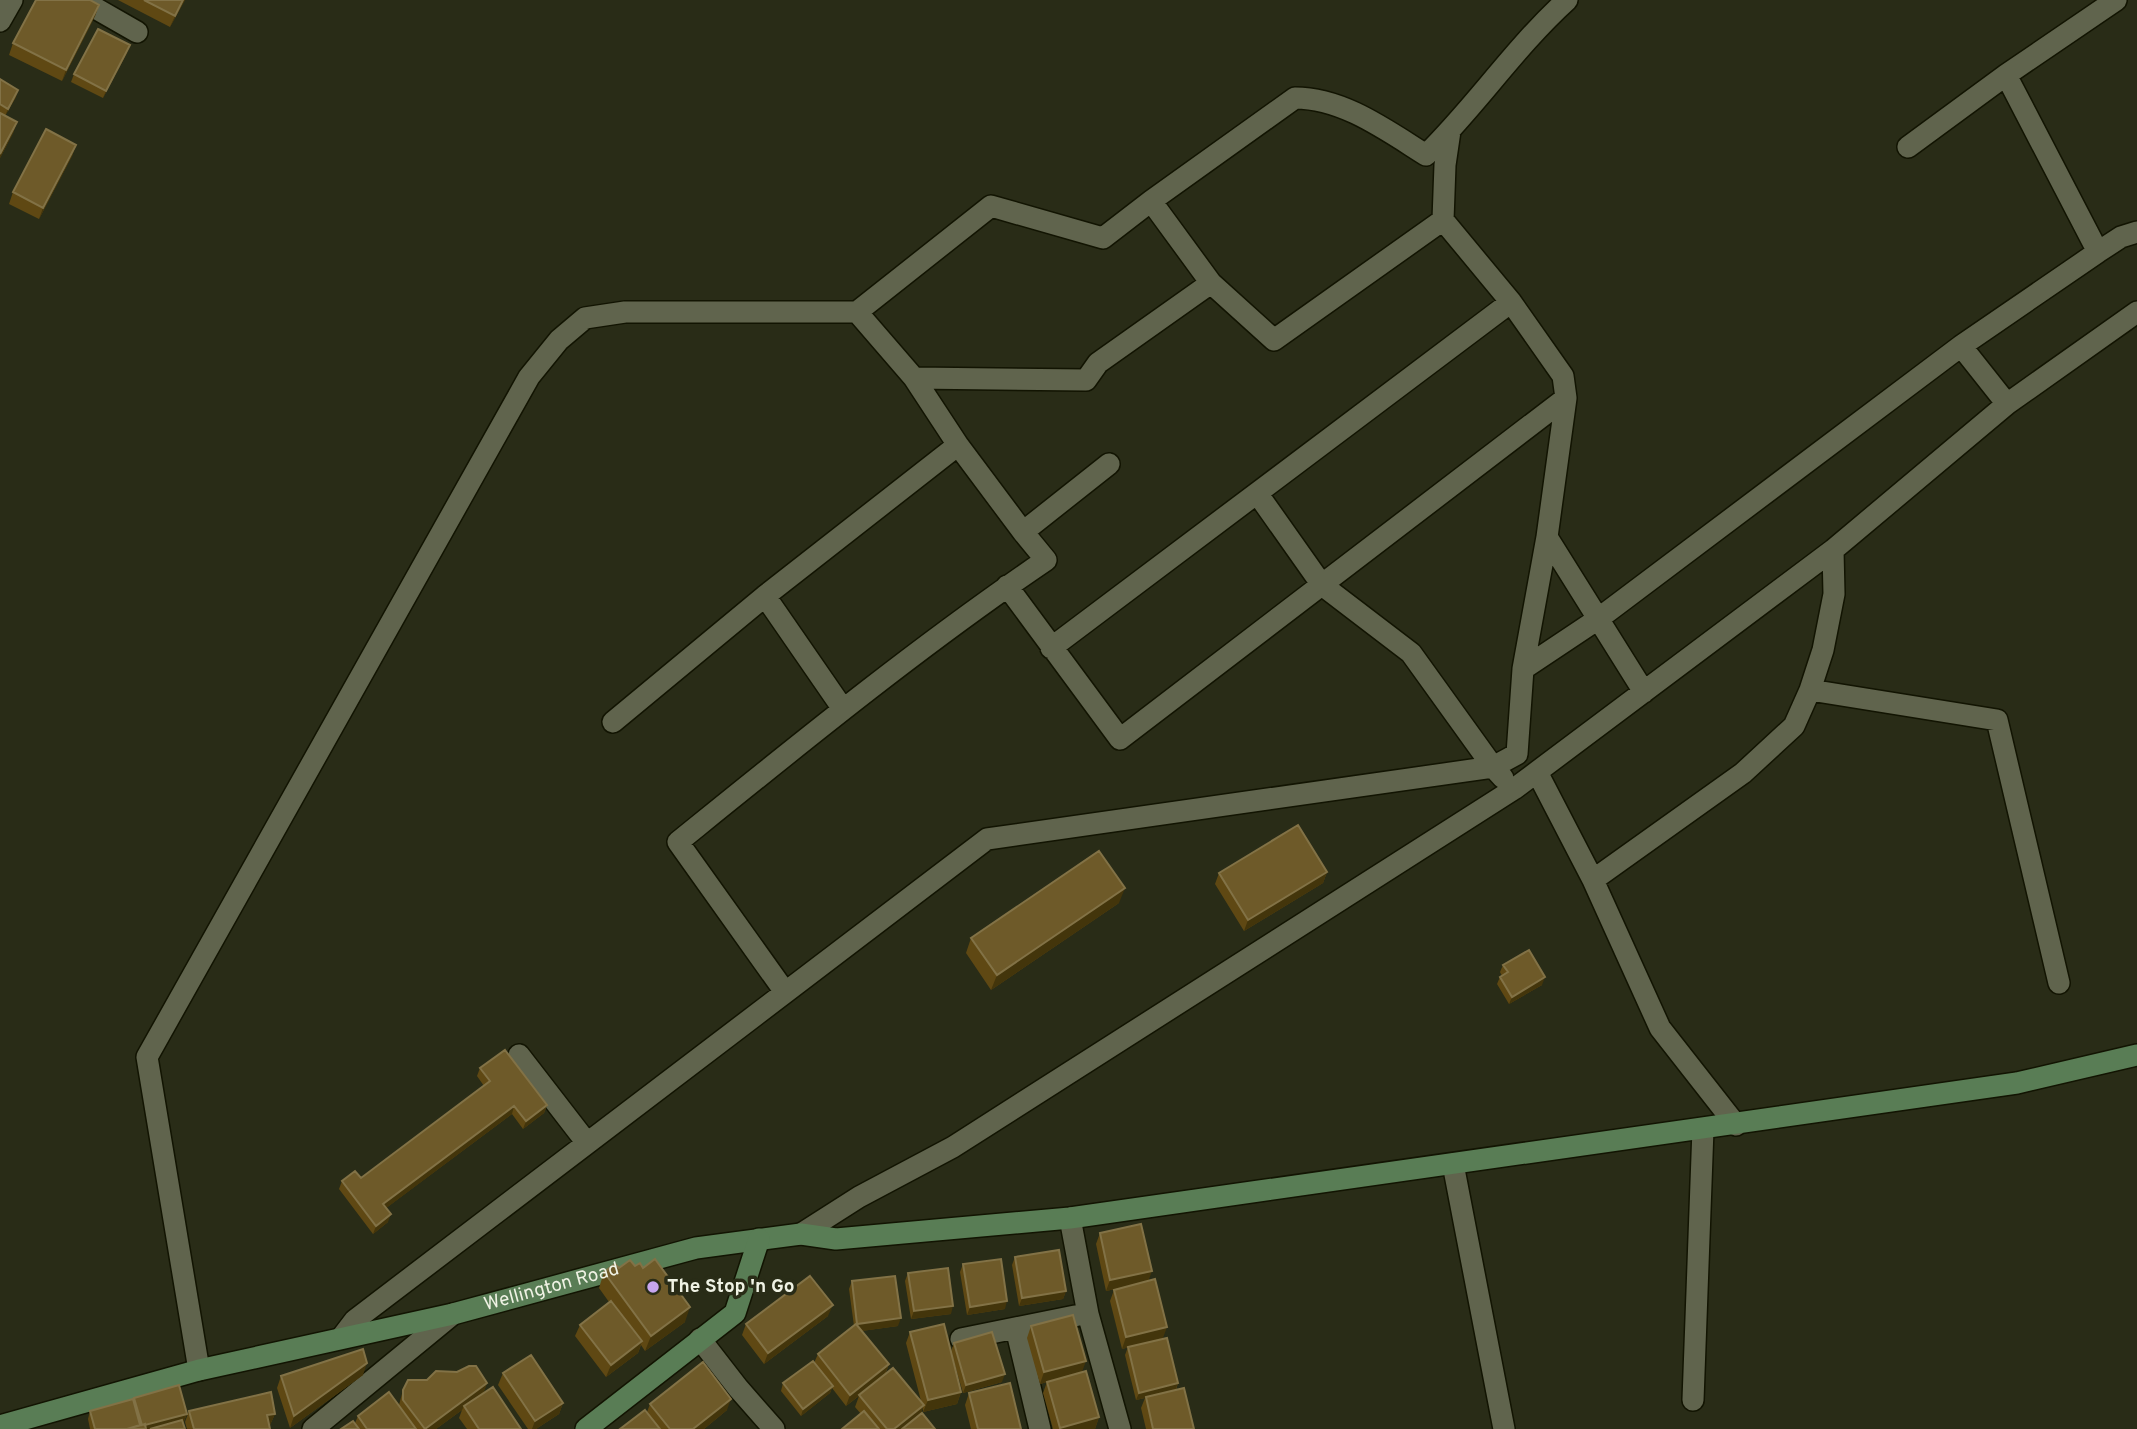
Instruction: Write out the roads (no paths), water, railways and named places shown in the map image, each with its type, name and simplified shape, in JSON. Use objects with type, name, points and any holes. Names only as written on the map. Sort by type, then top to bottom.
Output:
[{"type":"main road","name":"Wellington Road","points":[[0,1426],[199,1370],[453,1314],[696,1248],[801,1234],[836,1239],[1070,1218],[2017,1083],[2137,1055]]},
{"type":"main road","points":[[586,1429],[735,1312],[760,1239]]},
{"type":"street","points":[[0,21],[12,0]]},
{"type":"street","points":[[81,0],[137,33]]},
{"type":"street","points":[[199,1370],[147,1057],[528,377],[559,340],[585,318],[625,312],[858,312],[991,206],[1103,238],[1295,98],[1315,98],[1357,113],[1426,155],[1450,131],[1538,26],[1567,0]]},
{"type":"street","points":[[1908,147],[2006,75],[2116,0]]},
{"type":"street","points":[[2006,75],[2098,252]]},
{"type":"street","points":[[342,1337],[355,1320],[986,839],[1493,767],[1517,754],[1523,669],[1547,537],[1566,398],[1563,376],[1511,302],[1443,220],[1445,165],[1450,131]]},
{"type":"street","points":[[1151,201],[1211,283],[1274,340],[1443,220]]},
{"type":"street","points":[[1523,669],[1598,619],[1961,346],[2121,237],[2137,233]]},
{"type":"street","points":[[914,378],[1086,380],[1098,363],[1211,283]]},
{"type":"street","points":[[1051,648],[1511,302]]},
{"type":"street","points":[[785,992],[678,842],[843,709],[1046,559],[958,445],[914,378],[858,312]]},
{"type":"street","points":[[801,1234],[859,1197],[953,1147],[1514,789],[1833,550],[2007,404],[2137,312]]},
{"type":"street","points":[[1961,346],[2007,404]]},
{"type":"street","points":[[1007,586],[1120,739],[1566,398]]},
{"type":"street","points":[[613,722],[765,596],[958,445]]},
{"type":"street","points":[[1023,532],[1109,464]]},
{"type":"street","points":[[1257,493],[1322,585],[1411,653],[1493,767],[1514,789]]},
{"type":"street","points":[[1547,537],[1644,692]]},
{"type":"street","points":[[1593,880],[1743,773],[1794,726],[1810,690],[1823,650],[1834,594],[1833,550]]},
{"type":"street","points":[[765,596],[843,709]]},
{"type":"street","points":[[1810,690],[1997,720],[2059,983]]},
{"type":"street","points":[[1537,772],[1593,880],[1660,1028],[1736,1125]]},
{"type":"street","points":[[519,1055],[587,1143]]},
{"type":"street","points":[[1693,1400],[1703,1129]]},
{"type":"street","points":[[1454,1164],[1504,1429]]},
{"type":"street","points":[[1070,1218],[1088,1314],[1120,1429]]},
{"type":"street","points":[[313,1429],[453,1314]]},
{"type":"street","points":[[961,1339],[1088,1314]]},
{"type":"street","points":[[1016,1328],[1041,1429]]},
{"type":"street","points":[[700,1339],[774,1429]]},
{"type":"place","name":"The Stop 'n Go","points":[[653,1287]]}]
